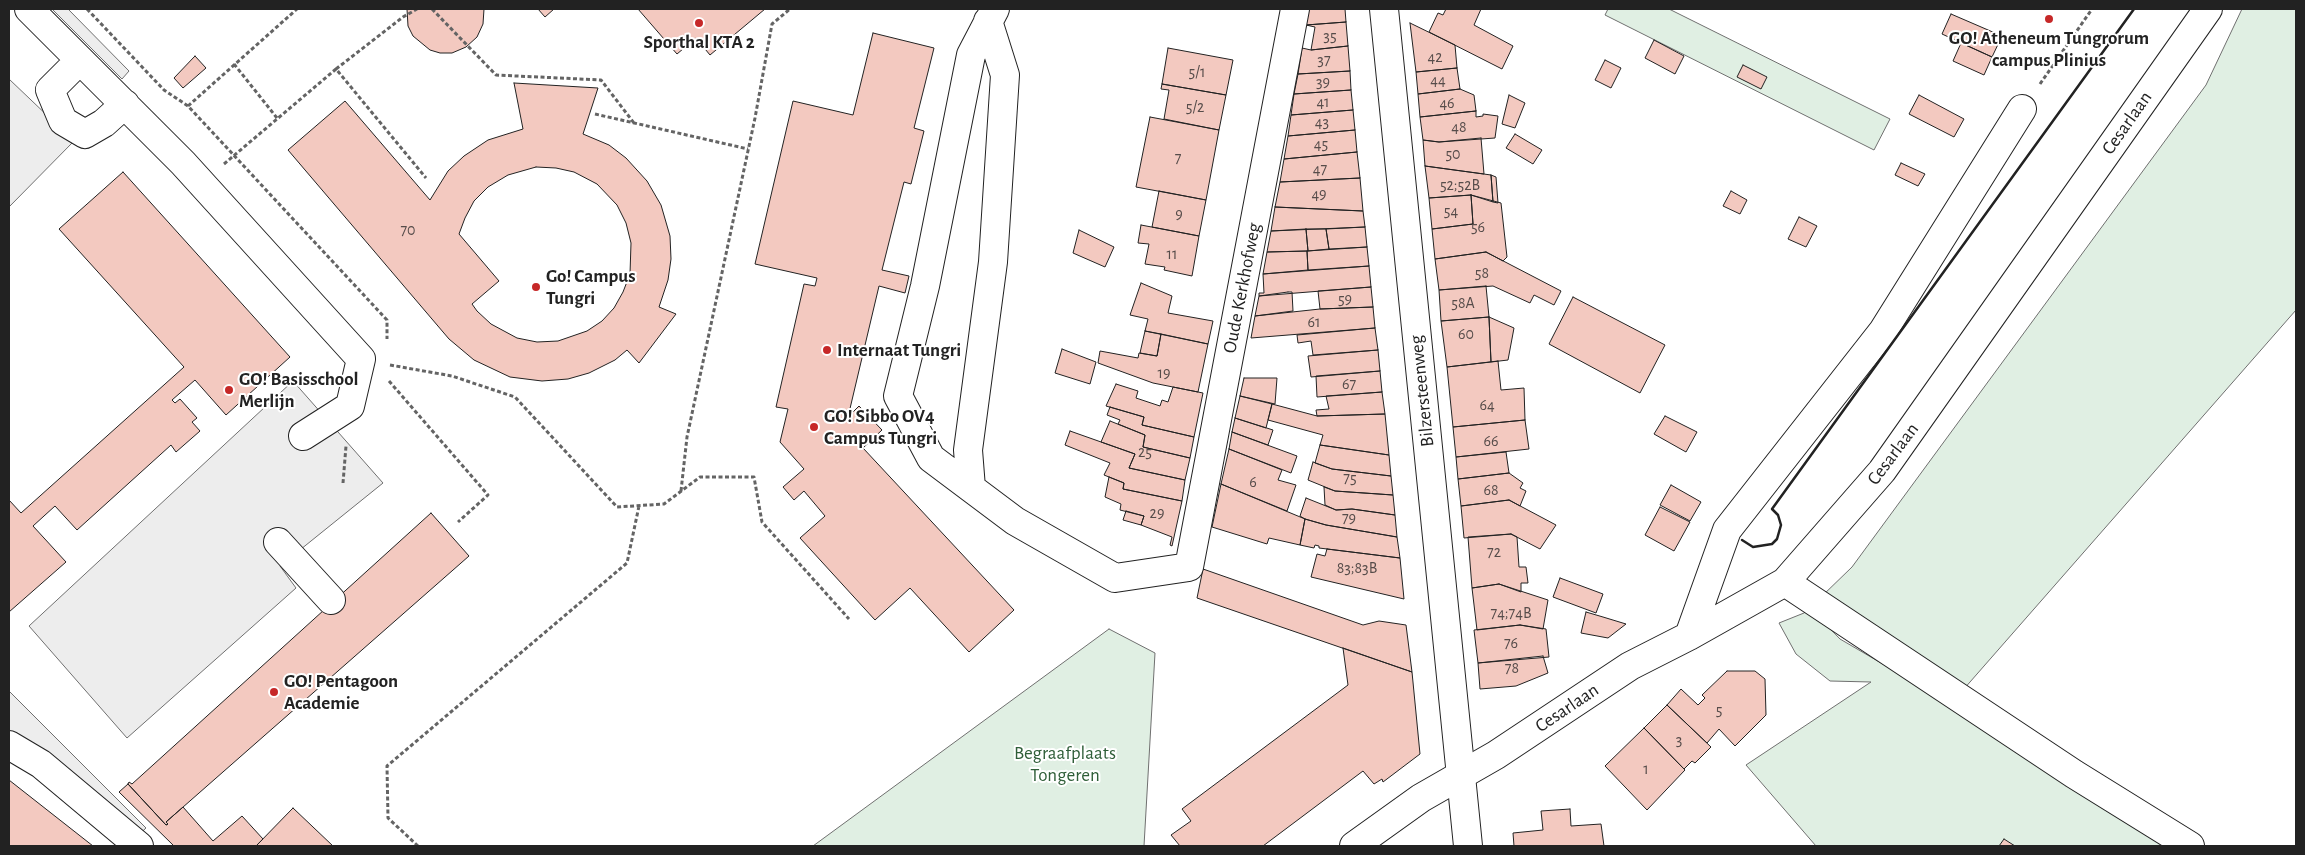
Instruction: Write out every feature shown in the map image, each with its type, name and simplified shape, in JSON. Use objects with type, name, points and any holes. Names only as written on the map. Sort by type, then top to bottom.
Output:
[{"type":"street","points":[[28,9],[125,104],[202,184],[361,359],[350,406],[303,436]]},
{"type":"street","name":"Oude Kerkhofweg","points":[[971,488],[1015,521],[1116,578],[1188,567],[1294,9]]},
{"type":"street","name":"Bilzersteenweg","points":[[1384,9],[1468,846]]},
{"type":"street","name":"Cesarlaan","points":[[1460,773],[1496,755],[1630,666],[1689,636],[1785,582],[1882,471],[2208,9]]},
{"type":"street","points":[[971,488],[968,450],[993,262],[1005,75],[991,15]]},
{"type":"street","points":[[971,488],[931,458],[898,396],[924,286],[971,55],[991,15]]},
{"type":"street","points":[[80,60],[50,90],[63,121],[85,134],[104,123],[125,104]]},
{"type":"street","points":[[1689,636],[1727,530],[1883,331],[2022,109]]},
{"type":"street","points":[[278,542],[331,600]]},
{"type":"street","points":[[1785,582],[2074,774],[2190,846]]},
{"type":"street","points":[[9,745],[41,764],[138,846]]},
{"type":"street","points":[[1354,846],[1420,798],[1460,773]]},
{"type":"path","points":[[87,9],[164,90],[188,106],[387,320],[387,346]]},
{"type":"path","points":[[188,106],[296,9]]},
{"type":"path","points":[[202,184],[277,118],[403,17],[417,9]]},
{"type":"path","points":[[432,9],[496,74],[601,80],[634,122]]},
{"type":"path","points":[[681,492],[687,437],[772,24],[790,9]]},
{"type":"path","points":[[2022,109],[2092,9]]},
{"type":"path","points":[[234,64],[277,118]]},
{"type":"path","points":[[336,70],[426,178]]},
{"type":"path","points":[[595,114],[748,148]]},
{"type":"path","points":[[387,364],[452,376],[515,397],[617,507],[664,504],[700,477],[754,477],[762,522],[849,619]]},
{"type":"path","points":[[386,376],[488,495],[458,522]]},
{"type":"path","points":[[418,846],[388,818],[387,766],[627,563],[640,506]]},
{"type":"green space","points":[[1608,9],[1669,9],[1890,119],[1874,150],[1605,15]]},
{"type":"green space","points":[[2242,9],[2296,9],[2296,310],[1963,690],[1820,598],[1852,567],[2206,85]]},
{"type":"green space","points":[[1810,608],[1840,639],[1888,667],[2172,846],[1816,846],[1746,765],[1871,682],[1830,681],[1796,654],[1779,623],[1804,613]]},
{"type":"green space","name":"Begraafplaats Tongeren","points":[[1109,629],[1155,653],[1144,846],[813,846]]},
{"type":"shaded area","points":[[52,9],[68,9],[129,71],[122,79]]},
{"type":"shaded area","points":[[9,79],[74,141],[9,207]]},
{"type":"shaded area","points":[[293,381],[383,483],[280,566],[296,588],[127,738],[29,626]]},
{"type":"shaded area","points":[[9,691],[146,828],[134,839],[9,738]]},
{"type":"building","points":[[407,9],[484,9],[483,24],[477,37],[466,47],[452,53],[440,53],[430,50],[413,36],[408,26]]},
{"type":"building","points":[[538,9],[554,9],[545,17]]},
{"type":"building","name":"Sporthal KTA 2","points":[[638,9],[765,9],[710,55],[696,38],[677,54]]},
{"type":"building","points":[[1309,9],[1345,9],[1346,22],[1306,25]]},
{"type":"building","points":[[1446,9],[1481,9],[1474,25],[1513,46],[1502,69],[1429,32],[1438,13],[1443,15]]},
{"type":"building","points":[[1951,14],[2002,36],[1992,57],[1942,34]]},
{"type":"building","points":[[1346,22],[1348,46],[1311,50],[1315,27],[1306,25]]},
{"type":"building","points":[[1410,23],[1455,45],[1457,68],[1416,72]]},
{"type":"building","name":"Internaat Tungri","points":[[873,33],[934,48],[914,128],[924,131],[911,184],[904,182],[882,270],[909,276],[905,293],[879,286],[848,417],[859,406],[882,430],[863,448],[1014,610],[969,652],[910,588],[875,620],[800,538],[825,516],[804,491],[794,500],[783,487],[804,469],[780,442],[788,409],[776,407],[804,284],[815,286],[817,278],[755,264],[793,101],[853,115]]},
{"type":"building","points":[[1654,40],[1684,56],[1675,74],[1645,58]]},
{"type":"building","points":[[1961,43],[1992,57],[1984,75],[1953,61]]},
{"type":"building","points":[[1348,46],[1350,71],[1298,74],[1302,48],[1311,50]]},
{"type":"building","points":[[1168,48],[1233,60],[1226,95],[1162,84]]},
{"type":"building","points":[[195,56],[206,68],[183,88],[174,78]]},
{"type":"building","points":[[1605,60],[1621,68],[1611,88],[1595,80]]},
{"type":"building","points":[[1743,65],[1767,77],[1761,89],[1737,77]]},
{"type":"building","points":[[1457,68],[1460,89],[1418,94],[1416,72]]},
{"type":"building","points":[[1350,71],[1351,90],[1294,94],[1298,74]]},
{"type":"building","points":[[514,83],[598,88],[583,134],[609,145],[626,158],[647,181],[661,205],[670,236],[671,259],[668,280],[659,307],[676,314],[639,363],[627,350],[615,360],[589,373],[568,379],[542,381],[510,377],[474,360],[449,339],[288,150],[345,101],[430,200],[448,171],[464,156],[488,140],[523,129]],"holes":[[[536,167],[556,168],[574,172],[597,184],[617,205],[626,223],[631,243],[630,274],[614,308],[602,321],[587,331],[558,341],[537,342],[517,338],[491,324],[477,311],[472,304],[499,281],[459,234],[474,201],[488,187],[508,175]]]},
{"type":"building","points":[[1162,84],[1226,95],[1219,130],[1164,119],[1169,90],[1161,89]]},
{"type":"building","points":[[1460,89],[1474,95],[1476,111],[1420,117],[1418,94]]},
{"type":"building","points":[[1351,90],[1353,110],[1291,115],[1294,94]]},
{"type":"building","points":[[1509,95],[1525,103],[1515,128],[1502,124]]},
{"type":"building","points":[[1919,95],[1964,119],[1954,137],[1909,114]]},
{"type":"building","points":[[1353,110],[1355,130],[1288,136],[1291,115]]},
{"type":"building","points":[[1476,111],[1476,117],[1483,116],[1483,114],[1498,116],[1495,138],[1439,142],[1423,140],[1420,117]]},
{"type":"building","points":[[1150,117],[1219,130],[1206,200],[1136,187]]},
{"type":"building","points":[[1355,130],[1357,152],[1284,159],[1288,136]]},
{"type":"building","points":[[1515,134],[1542,150],[1533,164],[1506,148]]},
{"type":"building","points":[[1481,138],[1484,174],[1425,166],[1423,140],[1439,142]]},
{"type":"building","points":[[1357,152],[1360,178],[1280,182],[1284,159]]},
{"type":"building","points":[[1901,163],[1925,174],[1918,186],[1895,175]]},
{"type":"building","points":[[1425,166],[1491,175],[1493,202],[1471,195],[1429,198]]},
{"type":"building","name":"GO! Basisschool Merlijn","points":[[123,172],[290,357],[226,415],[195,380],[172,400],[175,403],[180,399],[197,418],[192,422],[200,431],[176,452],[171,445],[77,530],[55,506],[33,526],[66,562],[9,612],[9,500],[21,513],[184,367],[59,229]]},
{"type":"building","points":[[1491,175],[1496,177],[1498,203],[1493,202]]},
{"type":"building","points":[[1360,178],[1363,211],[1275,207],[1280,182]]},
{"type":"building","points":[[1159,191],[1206,200],[1199,236],[1152,227]]},
{"type":"building","points":[[1731,191],[1747,200],[1740,214],[1723,206]]},
{"type":"building","points":[[1471,195],[1473,224],[1432,229],[1429,198]]},
{"type":"building","points":[[1471,195],[1501,203],[1507,257],[1503,261],[1486,252],[1435,259],[1432,229],[1473,224]]},
{"type":"building","points":[[1275,207],[1363,211],[1365,227],[1271,231]]},
{"type":"building","points":[[1799,217],[1817,226],[1806,247],[1788,239]]},
{"type":"building","points":[[1141,225],[1199,236],[1192,276],[1164,270],[1165,267],[1145,264],[1149,244],[1138,243]]},
{"type":"building","points":[[1365,227],[1367,247],[1329,249],[1326,229]]},
{"type":"building","points":[[1306,229],[1308,251],[1267,252],[1271,231]]},
{"type":"building","points":[[1306,229],[1326,229],[1329,249],[1308,251]]},
{"type":"building","points":[[1079,230],[1114,247],[1105,267],[1073,253]]},
{"type":"building","points":[[1367,247],[1369,266],[1308,270],[1307,251]]},
{"type":"building","points":[[1307,251],[1308,270],[1263,274],[1267,252]]},
{"type":"building","points":[[1486,252],[1561,291],[1554,305],[1534,295],[1530,303],[1493,286],[1439,290],[1435,259]]},
{"type":"building","points":[[1369,266],[1371,287],[1259,296],[1259,293],[1264,293],[1263,274]]},
{"type":"building","points":[[1141,283],[1172,296],[1168,313],[1213,321],[1208,344],[1145,331],[1148,319],[1130,315]]},
{"type":"building","points":[[1486,286],[1489,317],[1441,321],[1439,290]]},
{"type":"building","points":[[1371,287],[1373,307],[1320,309],[1318,291]]},
{"type":"building","points":[[1292,292],[1293,311],[1255,316],[1259,296]]},
{"type":"building","points":[[1573,297],[1665,345],[1640,393],[1549,344]]},
{"type":"building","points":[[1373,307],[1375,328],[1251,338],[1255,316],[1320,309]]},
{"type":"building","points":[[1489,317],[1491,362],[1447,367],[1441,321]]},
{"type":"building","points":[[1489,317],[1514,328],[1508,360],[1491,362]]},
{"type":"building","points":[[1375,328],[1378,350],[1313,355],[1311,341],[1298,343],[1297,335]]},
{"type":"building","points":[[1145,331],[1161,334],[1157,356],[1140,353]]},
{"type":"building","points":[[1161,334],[1208,344],[1198,392],[1153,383],[1098,363],[1100,351],[1138,358],[1139,353],[1157,356]]},
{"type":"building","points":[[1062,349],[1096,362],[1090,384],[1055,373]]},
{"type":"building","points":[[1378,350],[1380,371],[1311,377],[1308,356]]},
{"type":"building","points":[[1498,361],[1501,390],[1524,388],[1525,420],[1453,427],[1447,367]]},
{"type":"building","points":[[1380,371],[1382,392],[1317,397],[1316,376]]},
{"type":"building","points":[[1244,378],[1277,378],[1275,404],[1240,396]]},
{"type":"building","points":[[1116,384],[1138,391],[1136,398],[1160,406],[1162,400],[1168,402],[1173,387],[1203,393],[1194,437],[1142,425],[1144,417],[1106,406]]},
{"type":"building","points":[[1382,392],[1385,414],[1317,416],[1316,410],[1329,409],[1326,396]]},
{"type":"building","points":[[1240,396],[1272,404],[1266,428],[1235,418]]},
{"type":"building","points":[[1272,404],[1317,416],[1385,414],[1389,455],[1320,445],[1323,435],[1268,420]]},
{"type":"building","points":[[1110,407],[1144,417],[1142,425],[1194,437],[1190,458],[1143,447],[1145,435],[1118,424],[1120,420],[1107,415]]},
{"type":"building","points":[[1665,416],[1697,432],[1686,452],[1654,434]]},
{"type":"building","points":[[1235,418],[1273,430],[1268,445],[1232,432]]},
{"type":"building","points":[[1525,420],[1529,449],[1456,457],[1453,427]]},
{"type":"building","points":[[1110,421],[1145,435],[1143,447],[1190,458],[1185,480],[1129,468],[1135,454],[1101,442]]},
{"type":"building","points":[[1070,431],[1135,454],[1129,468],[1185,480],[1182,501],[1123,489],[1124,483],[1104,475],[1110,463],[1065,445]]},
{"type":"building","points":[[1232,432],[1297,456],[1291,473],[1229,449]]},
{"type":"building","points":[[1320,445],[1389,455],[1391,476],[1332,469],[1315,463]]},
{"type":"building","points":[[1229,449],[1282,470],[1278,480],[1296,485],[1287,511],[1221,484]]},
{"type":"building","points":[[1506,452],[1509,473],[1458,479],[1456,457]]},
{"type":"building","points":[[1313,462],[1332,469],[1391,476],[1393,495],[1335,491],[1308,480]]},
{"type":"building","points":[[1509,473],[1523,483],[1520,488],[1526,491],[1520,506],[1509,500],[1461,506],[1458,479]]},
{"type":"building","points":[[1109,477],[1124,483],[1123,489],[1182,501],[1172,546],[1170,545],[1172,537],[1141,525],[1144,516],[1120,510],[1121,504],[1105,497]]},
{"type":"building","points":[[1221,484],[1305,519],[1300,545],[1269,538],[1267,544],[1212,527]]},
{"type":"building","points":[[1671,485],[1701,502],[1690,521],[1660,505]]},
{"type":"building","points":[[1324,487],[1335,491],[1393,495],[1395,515],[1352,509],[1336,510],[1325,505]]},
{"type":"building","points":[[1306,498],[1336,510],[1352,509],[1395,515],[1397,537],[1326,525],[1305,519],[1300,516]]},
{"type":"building","points":[[1509,500],[1556,525],[1540,549],[1511,534],[1464,538],[1461,506]]},
{"type":"building","points":[[1660,507],[1690,522],[1674,551],[1645,535]]},
{"type":"building","points":[[1126,511],[1144,516],[1141,525],[1123,520]]},
{"type":"building","name":"GO! Pentagoon Academie","points":[[431,513],[469,556],[166,822],[168,824],[166,825],[128,784],[129,782],[132,784]]},
{"type":"building","points":[[1305,519],[1326,525],[1397,537],[1400,558],[1319,548],[1319,546],[1315,545],[1314,548],[1300,545]]},
{"type":"building","points":[[1511,534],[1517,537],[1519,567],[1526,567],[1528,583],[1521,583],[1521,592],[1499,584],[1472,588],[1468,537]]},
{"type":"building","points":[[1327,549],[1400,558],[1404,599],[1311,577],[1317,554],[1325,556]]},
{"type":"building","points":[[1203,569],[1363,625],[1379,621],[1406,625],[1412,672],[1197,598]]},
{"type":"building","points":[[1560,578],[1603,594],[1596,613],[1553,597]]},
{"type":"building","points":[[1499,584],[1548,600],[1543,629],[1520,625],[1477,630],[1472,588]]},
{"type":"building","points":[[1586,612],[1626,624],[1608,638],[1581,633]]},
{"type":"building","points":[[1520,625],[1546,629],[1549,657],[1478,663],[1474,630]]},
{"type":"building","points":[[1343,648],[1412,672],[1420,754],[1383,782],[1382,779],[1374,784],[1363,771],[1263,846],[1180,846],[1171,835],[1191,821],[1182,809],[1348,685]]},
{"type":"building","points":[[1543,656],[1548,673],[1516,686],[1480,689],[1478,663]]},
{"type":"building","points":[[1727,671],[1755,671],[1765,679],[1766,715],[1735,746],[1719,729],[1707,743],[1667,705],[1681,689],[1698,705],[1705,698],[1702,695]]},
{"type":"building","points":[[1667,705],[1711,747],[1695,763],[1692,761],[1684,769],[1644,728]]},
{"type":"building","points":[[1644,728],[1685,770],[1647,810],[1605,766]]},
{"type":"building","points":[[9,780],[93,846],[9,846]]},
{"type":"building","points":[[128,784],[166,825],[168,824],[166,822],[183,807],[213,841],[242,816],[263,839],[256,846],[174,846],[119,792]]},
{"type":"building","points":[[293,808],[333,846],[256,846]]},
{"type":"building","points":[[1570,809],[1571,826],[1601,824],[1604,846],[1514,846],[1513,833],[1543,830],[1541,811]]},
{"type":"building","points":[[2004,839],[2015,846],[1999,846]]},
{"type":"wall","points":[[1742,540],[1753,547],[1772,544],[1777,539],[1781,525],[1778,515],[1772,509],[2134,9]]},
{"type":"place","name":"GO! Atheneum Tungrorum campus Plinius","points":[[2049,19]]},
{"type":"place","name":"Sporthal KTA 2","points":[[699,23]]},
{"type":"place","name":"Go! Campus Tungri","points":[[536,287]]},
{"type":"place","name":"Internaat Tungri","points":[[827,350]]},
{"type":"place","name":"GO! Basisschool Merlijn","points":[[229,390]]},
{"type":"place","name":"GO! Sibbo OV4 Campus Tungri","points":[[814,427]]},
{"type":"place","name":"GO! Pentagoon Academie","points":[[274,692]]}]
